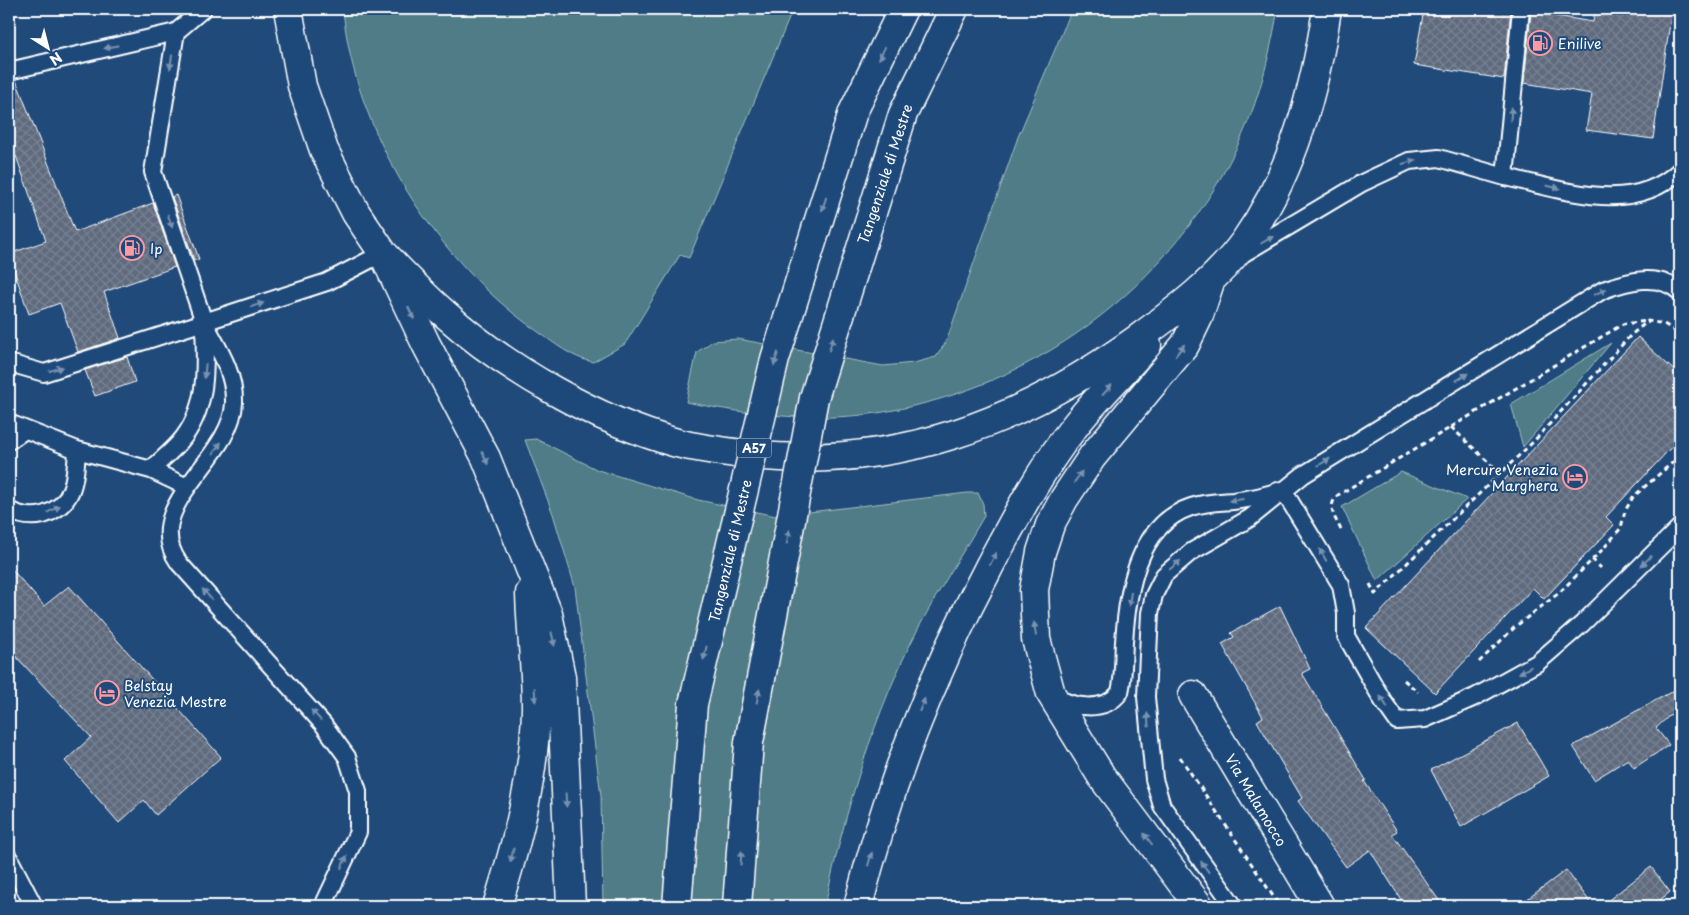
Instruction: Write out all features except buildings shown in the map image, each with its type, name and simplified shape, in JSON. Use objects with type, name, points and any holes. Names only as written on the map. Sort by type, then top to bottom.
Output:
[{"type":"main road","points":[[288,9],[302,86],[324,150],[356,213],[383,253],[426,344],[486,458],[548,614],[561,677],[571,906]]},
{"type":"main road","name":"Tangenziale di Mestre","points":[[677,906],[693,704],[775,359],[853,112],[903,9]]},
{"type":"main road","name":"Tangenziale di Mestre","points":[[737,906],[749,742],[814,398],[903,114],[954,9]]},
{"type":"main road","points":[[383,253],[446,316],[502,357],[577,403],[627,426],[678,443],[730,452],[786,458],[847,457],[903,448],[956,436],[1042,398],[1103,363],[1174,312],[1217,273],[1245,241],[1286,166],[1309,104],[1320,56],[1327,9]]},
{"type":"main road","points":[[1198,906],[1102,777],[1050,694],[1034,620],[1036,571],[1050,525],[1064,498],[1092,457],[1185,345],[1217,273]]},
{"type":"main road","points":[[858,906],[877,837],[910,736],[937,671],[996,554],[1016,517],[1074,426],[1174,312]]},
{"type":"main road","points":[[497,906],[523,811],[536,708],[527,559]]},
{"type":"main road","name":"Via Malamocco","points":[[1193,695],[1320,906]]},
{"type":"lane","points":[[9,71],[176,32],[203,9]]},
{"type":"lane","points":[[1505,177],[1521,9]]},
{"type":"lane","points":[[176,32],[153,172],[204,322],[228,367],[234,385],[234,405],[225,436],[187,487],[168,524],[174,556],[323,724],[347,757],[358,791],[358,832],[323,906]]},
{"type":"lane","points":[[1217,273],[1362,183],[1409,161],[1439,158],[1505,177],[1613,198],[1645,192],[1672,178],[1680,170]]},
{"type":"lane","points":[[9,363],[44,373],[327,282],[383,253]]},
{"type":"lane","points":[[1234,906],[1162,806],[1156,788],[1146,696],[1150,613],[1160,581],[1167,571],[1191,552],[1250,518],[1303,475],[1603,290],[1634,280],[1649,280],[1662,282],[1680,292]]},
{"type":"lane","points":[[151,470],[180,442],[194,421],[203,393],[206,367],[204,322]]},
{"type":"lane","points":[[9,423],[77,450],[151,470],[187,487]]},
{"type":"lane","points":[[9,441],[25,430]]},
{"type":"lane","points":[[9,510],[19,516],[36,517],[59,508],[73,485],[77,450]]},
{"type":"lane","points":[[1050,694],[1067,703],[1082,706],[1108,702],[1120,692],[1132,580],[1138,561],[1147,544],[1155,531],[1164,523],[1189,507],[1204,503],[1252,498],[1283,490]]},
{"type":"lane","points":[[1283,490],[1341,586],[1346,613],[1346,636],[1382,701],[1397,721],[1425,719],[1475,697],[1537,663],[1582,624],[1680,527]]},
{"type":"lane","points":[[9,858],[34,906]]},
{"type":"path","points":[[1372,601],[1375,594],[1533,442],[1631,335],[1648,321]]},
{"type":"path","points":[[1345,537],[1333,513],[1333,500],[1451,427],[1623,324],[1648,321],[1664,324],[1680,334]]},
{"type":"path","points":[[1451,427],[1501,474]]},
{"type":"path","points":[[1476,665],[1516,626],[1559,593],[1598,554],[1621,528],[1625,511],[1633,497],[1680,456]]},
{"type":"path","points":[[1366,578],[1375,594]]},
{"type":"path","points":[[1403,679],[1422,695]]},
{"type":"green space","points":[[343,9],[793,9],[689,258],[680,255],[625,344],[593,362],[564,350],[500,302],[466,268],[434,231],[406,190],[383,146],[364,101],[350,55]]},
{"type":"green space","points":[[1072,9],[1278,9],[1258,94],[1229,163],[1197,215],[1158,263],[1114,305],[1064,342],[1011,372],[954,395],[894,410],[842,417],[764,414],[686,402],[697,352],[713,341],[738,339],[883,366],[914,363],[936,357],[946,342],[1018,137]]},
{"type":"green space","points":[[1611,343],[1523,447],[1511,404]]},
{"type":"green space","points":[[536,439],[598,470],[698,500],[776,516],[978,493],[983,504],[984,516],[919,627],[888,693],[875,728],[851,799],[825,906],[603,906],[601,796],[575,587],[553,514],[525,440]]},
{"type":"green space","points":[[1401,472],[1467,499],[1377,581],[1342,507]]},
{"type":"place","name":"Enilive","points":[[1540,43]]},
{"type":"place","name":"Ip","points":[[132,248]]},
{"type":"place","name":"Mercure Venezia Marghera","points":[[1575,477]]},
{"type":"place","name":"Belstay Venezia Mestre","points":[[107,693]]}]
